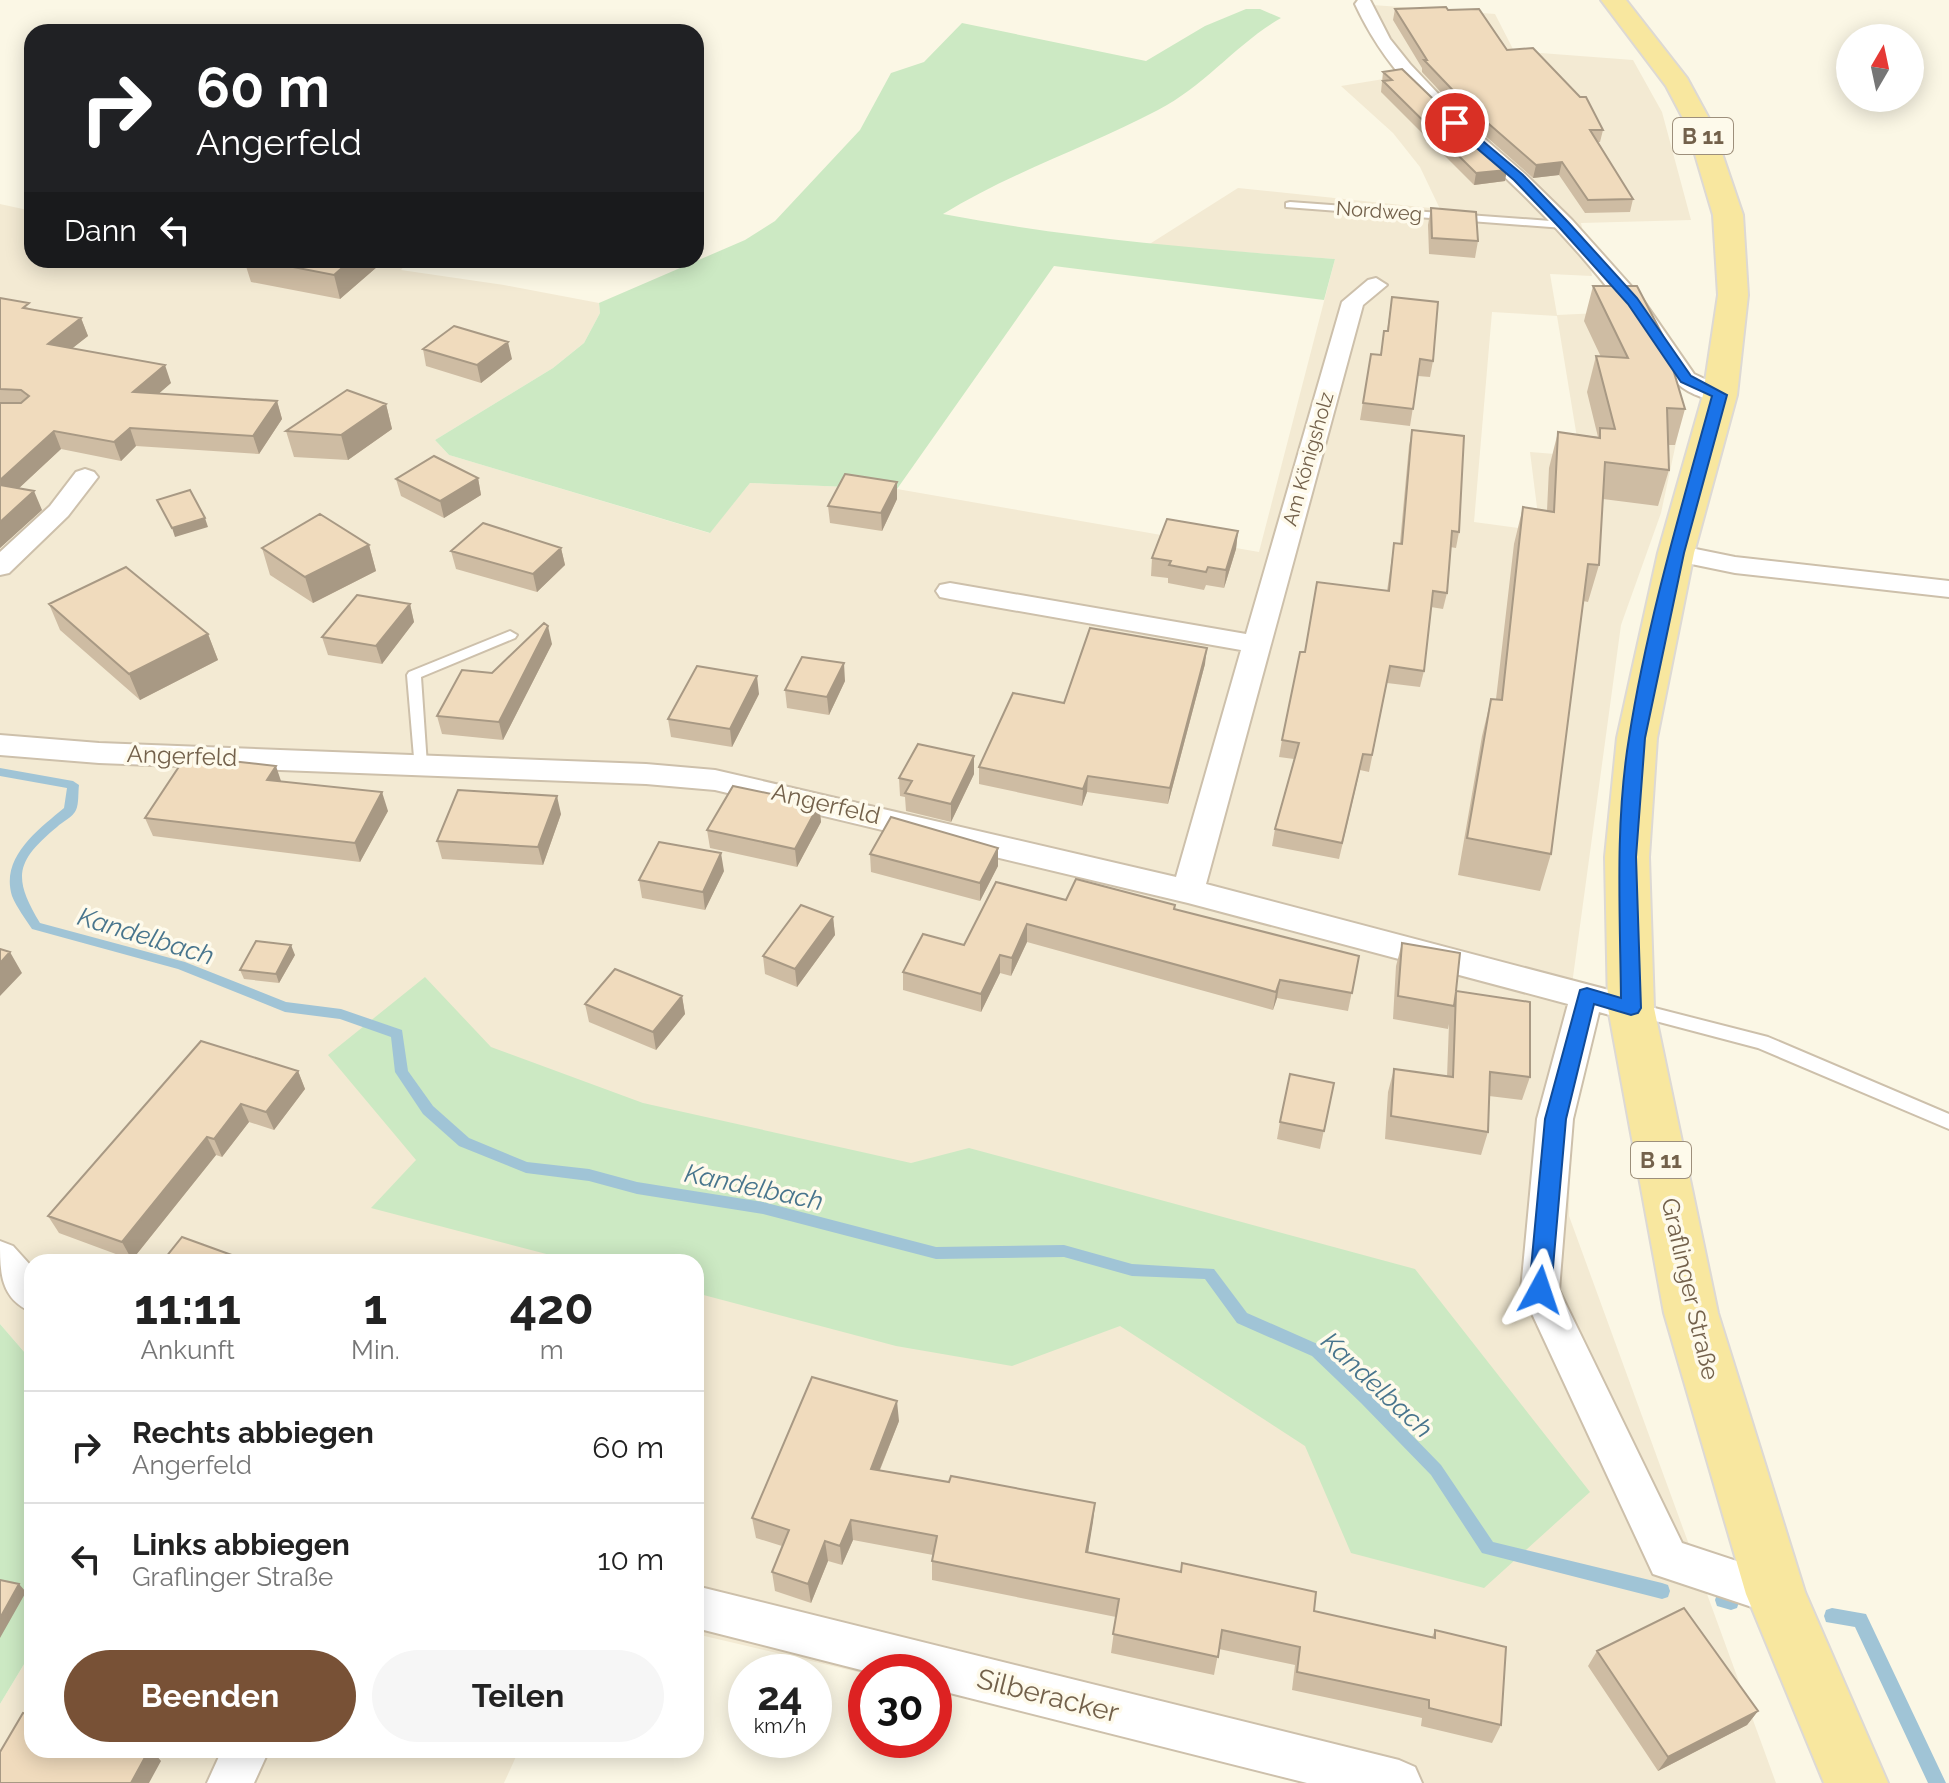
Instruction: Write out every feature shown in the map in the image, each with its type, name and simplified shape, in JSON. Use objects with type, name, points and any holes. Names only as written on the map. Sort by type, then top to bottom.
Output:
[{"type":"main road","name":"Graflinger Straße","points":[[1613,0],[1678,84],[1699,124],[1728,215],[1733,295],[1720,395],[1676,553],[1637,738],[1627,857],[1609,1001],[1691,1313],[1776,1594],[1856,1783]]},
{"type":"street","points":[[1364,4],[1381,40],[1403,68],[1455,123],[1518,178],[1564,225],[1632,301],[1686,379],[1720,395]]},
{"type":"street","name":"Am Königsholz","points":[[1188,891],[1353,302],[1376,285]]},
{"type":"street","points":[[0,567],[59,511],[85,477]]},
{"type":"street","points":[[1676,553],[1735,565],[1949,589]]},
{"type":"street","points":[[950,591],[1255,644]]},
{"type":"street","name":"Angerfeld","points":[[0,745],[99,753],[646,774],[715,780],[1188,891],[1609,1001]]},
{"type":"street","points":[[1609,1001],[1555,1119],[1540,1290],[1668,1559],[1776,1594]]},
{"type":"street","points":[[0,1257],[24,1286]]},
{"type":"street","name":"Silberacker","points":[[704,1609],[1399,1783]]},
{"type":"street","points":[[230,1783],[242,1758]]},
{"type":"lane","name":"Nordweg","points":[[1290,205],[1564,225]]},
{"type":"lane","points":[[420,765],[414,675],[510,635]]},
{"type":"lane","points":[[1609,1001],[1762,1042],[1949,1122]]},
{"type":"shaded area","points":[[1373,5],[1495,14],[1514,51],[1633,60],[1662,112],[1691,220],[1581,223],[1592,276],[1550,274],[1557,315],[1620,312],[1682,415],[1661,513],[1621,625],[1573,977],[1569,1216],[1776,1783],[1338,1783],[952,1693],[952,1654],[848,1654],[848,1670],[832,1666],[832,1654],[781,1654],[704,1636],[704,1254],[24,1254],[24,1352],[0,1324],[0,204],[24,209],[24,268],[403,268],[401,270],[599,303],[600,313],[584,343],[553,368],[435,440],[449,455],[709,533],[750,483],[897,489],[1259,552],[1335,259],[1148,245],[1238,188],[1440,209],[1420,167],[1393,133],[1341,86],[1402,76],[1377,46],[1357,7]],"holes":[[[1492,312],[1557,316],[1580,456],[1530,452],[1540,531],[1474,522]]]},
{"type":"shaded area","points":[[24,1664],[24,1758],[515,1758],[504,1783],[0,1783],[0,1704]]},
{"type":"green space","points":[[1246,9],[1260,9],[1281,18],[1158,110],[995,185],[943,214],[1089,237],[1335,259],[1324,300],[1054,266],[897,489],[750,483],[710,533],[449,455],[435,440],[553,368],[584,343],[600,313],[599,303],[680,268],[704,268],[704,258],[745,240],[775,221],[860,130],[891,73],[924,62],[962,23],[1146,61],[1205,26]]},
{"type":"green space","points":[[425,977],[491,1047],[643,1103],[911,1163],[969,1148],[1415,1269],[1590,1492],[1484,1588],[1351,1553],[1305,1446],[1120,1326],[1012,1366],[896,1346],[704,1295],[704,1254],[546,1254],[371,1208],[416,1160],[328,1055]]},
{"type":"green space","points":[[0,1324],[24,1352],[24,1664],[0,1704]]},
{"type":"building","points":[[1446,7],[1448,10],[1479,9],[1507,50],[1533,48],[1580,97],[1586,97],[1603,130],[1590,130],[1633,199],[1588,200],[1562,162],[1536,165],[1466,104],[1424,60],[1427,60],[1395,9]]},
{"type":"building","points":[[1402,69],[1507,170],[1476,173],[1383,81],[1392,80],[1383,72]]},
{"type":"building","points":[[1431,208],[1476,212],[1478,241],[1432,238]]},
{"type":"building","points":[[298,268],[342,268],[334,275]]},
{"type":"building","points":[[1593,286],[1637,286],[1663,336],[1685,409],[1667,408],[1669,470],[1605,462],[1599,565],[1588,564],[1551,854],[1467,838],[1491,699],[1502,700],[1523,507],[1554,512],[1558,432],[1600,438],[1600,428],[1615,429],[1596,356],[1628,358]]},
{"type":"building","points":[[1392,297],[1438,302],[1433,361],[1420,359],[1413,409],[1363,403],[1371,354],[1381,355],[1384,331],[1388,331]]},
{"type":"building","points":[[0,298],[29,303],[23,308],[81,318],[48,344],[165,365],[133,392],[277,401],[253,436],[130,428],[114,442],[54,431],[0,480],[0,403],[21,403],[29,396],[21,390],[0,389]]},
{"type":"building","points":[[454,326],[508,342],[477,365],[423,349]]},
{"type":"building","points":[[347,390],[386,404],[341,435],[286,431]]},
{"type":"building","points":[[1412,430],[1464,436],[1459,532],[1452,531],[1447,593],[1433,591],[1424,671],[1390,666],[1372,755],[1363,754],[1342,843],[1275,829],[1299,743],[1282,740],[1300,652],[1305,652],[1317,582],[1389,591],[1394,543],[1402,544]]},
{"type":"building","points":[[434,456],[478,478],[440,501],[396,479]]},
{"type":"building","points":[[845,474],[897,482],[881,513],[828,506]]},
{"type":"building","points":[[0,485],[34,491],[0,522]]},
{"type":"building","points":[[190,490],[205,518],[172,528],[157,500]]},
{"type":"building","points":[[320,514],[369,545],[305,577],[262,548]]},
{"type":"building","points":[[1167,519],[1238,531],[1226,570],[1208,567],[1206,572],[1169,565],[1171,561],[1152,558]]},
{"type":"building","points":[[483,523],[561,548],[533,574],[451,551]]},
{"type":"building","points":[[126,567],[208,634],[129,674],[49,604]]},
{"type":"building","points":[[357,595],[410,604],[376,646],[322,637]]},
{"type":"building","points":[[544,623],[548,626],[499,722],[437,716],[462,670],[492,673]]},
{"type":"building","points":[[1090,628],[1207,648],[1170,788],[1088,776],[1083,789],[979,767],[1013,693],[1064,703]]},
{"type":"building","points":[[802,657],[844,663],[827,697],[785,690]]},
{"type":"building","points":[[697,666],[757,676],[730,729],[668,719]]},
{"type":"building","points":[[918,744],[974,756],[951,804],[905,793],[912,781],[899,778]]},
{"type":"building","points":[[186,756],[276,766],[267,780],[382,792],[355,843],[145,818]]},
{"type":"building","points":[[733,786],[819,804],[795,849],[707,830]]},
{"type":"building","points":[[458,790],[557,796],[538,847],[437,841]]},
{"type":"building","points":[[891,817],[998,848],[980,883],[870,854]]},
{"type":"building","points":[[659,842],[721,853],[703,892],[639,880]]},
{"type":"building","points":[[1076,879],[1175,905],[1174,909],[1359,956],[1352,993],[1280,980],[1276,992],[1027,924],[1012,958],[1000,955],[981,994],[903,972],[923,934],[964,945],[996,882],[1066,900]]},
{"type":"building","points":[[801,905],[833,917],[795,969],[763,956]]},
{"type":"building","points":[[256,941],[291,945],[276,974],[240,970]]},
{"type":"building","points":[[1402,943],[1460,953],[1456,991],[1530,1002],[1530,1077],[1490,1072],[1488,1132],[1391,1116],[1394,1069],[1453,1077],[1456,992],[1454,1006],[1398,996]]},
{"type":"building","points":[[0,949],[10,952],[0,963]]},
{"type":"building","points":[[615,969],[682,996],[653,1032],[585,1004]]},
{"type":"building","points":[[201,1041],[298,1071],[266,1112],[241,1104],[214,1139],[207,1137],[122,1242],[48,1216]]},
{"type":"building","points":[[1290,1074],[1334,1083],[1324,1131],[1280,1122]]},
{"type":"building","points":[[182,1237],[229,1254],[168,1254]]},
{"type":"building","points":[[812,1377],[897,1401],[871,1469],[949,1482],[951,1476],[1095,1503],[1086,1552],[1181,1572],[1182,1563],[1316,1592],[1314,1611],[1435,1638],[1435,1630],[1506,1647],[1501,1725],[1429,1708],[1429,1700],[1297,1672],[1300,1647],[1222,1630],[1218,1657],[1113,1634],[1119,1599],[932,1561],[937,1536],[851,1520],[840,1546],[825,1541],[808,1584],[772,1572],[789,1530],[752,1518]]},
{"type":"building","points":[[0,1580],[19,1584],[0,1618]]},
{"type":"building","points":[[1684,1608],[1758,1711],[1668,1757],[1597,1651]]},
{"type":"building","points":[[23,1713],[24,1758],[145,1758],[131,1783],[0,1783],[0,1752]]},
{"type":"waterway","name":"Kandelbach","points":[[0,772],[73,785],[70,810],[30,845],[17,867],[17,892],[36,926],[181,965],[285,1007],[341,1014],[397,1034],[402,1072],[428,1110],[464,1142],[526,1167],[589,1175],[637,1188],[763,1208],[936,1253],[1064,1251],[1132,1270],[1209,1273],[1242,1318],[1317,1351],[1366,1398],[1436,1470],[1488,1548],[1662,1591]]},
{"type":"waterway","name":"Kandelbach","points":[[1723,1600],[1731,1602]]},
{"type":"waterway","name":"Kandelbach","points":[[1832,1616],[1860,1620],[1937,1783]]},
{"type":"route","points":[[1455,123],[1518,178],[1564,225],[1632,301],[1686,379],[1720,395],[1676,553],[1637,738],[1627,857],[1631,1008],[1587,995],[1555,1119],[1540,1290]]}]
